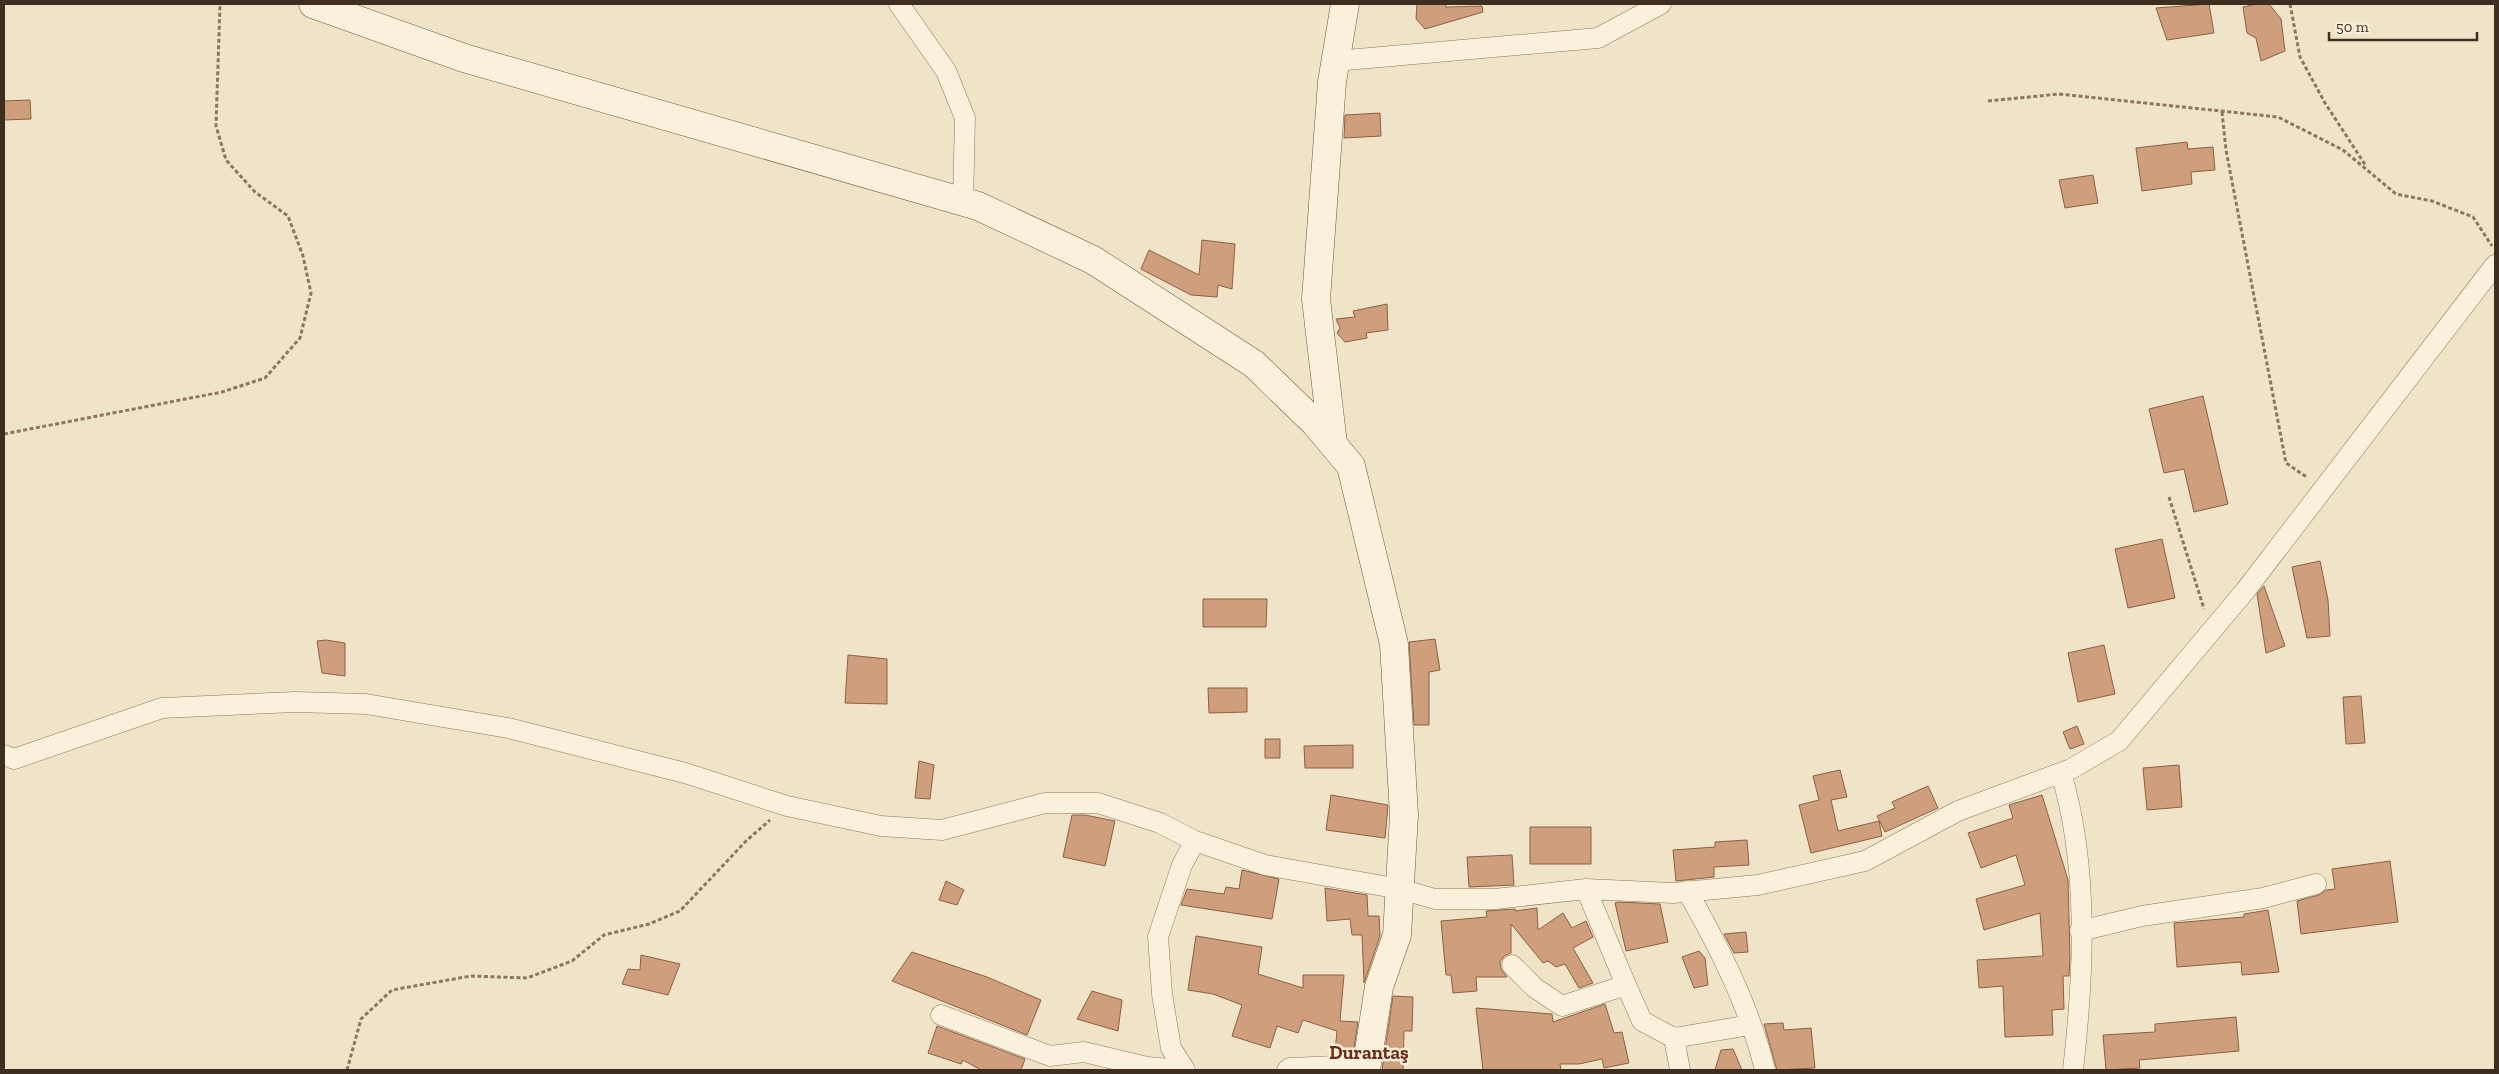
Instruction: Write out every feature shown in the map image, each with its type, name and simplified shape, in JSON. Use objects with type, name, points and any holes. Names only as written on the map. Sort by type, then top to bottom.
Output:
[{"type":"street","points":[[313,4],[464,58],[978,206],[1093,260],[1254,364],[1315,423],[1351,466],[1394,644],[1404,815],[1397,936],[1379,987],[1366,1070]]},
{"type":"street","points":[[899,4],[946,71],[965,118],[963,202]]},
{"type":"street","points":[[1333,444],[1316,299],[1332,82],[1345,4]]},
{"type":"street","points":[[1335,61],[1598,38],[1661,4]]},
{"type":"street","points":[[4,755],[14,759],[162,708],[295,702],[366,704],[508,728],[685,773],[787,806],[880,826],[942,830],[1045,803],[1098,803],[1160,823],[1195,841],[1265,865],[1400,889],[1435,899],[1495,898],[1586,889],[1673,893],[1758,885],[1865,861],[1958,811],[2062,772],[2119,741],[2211,631],[2495,265]]},
{"type":"street","points":[[2062,772],[2071,803],[2080,870],[2080,993],[2073,1070]]},
{"type":"street","points":[[1185,1070],[1171,1048],[1162,994],[1158,937],[1182,865],[1195,841]]},
{"type":"street","points":[[2080,931],[2142,916],[2263,898],[2316,884]]},
{"type":"street","points":[[1586,889],[1642,1021],[1674,1038],[1750,1025]]},
{"type":"street","points":[[1687,892],[1730,976],[1750,1025],[1765,1070]]},
{"type":"street","points":[[1512,965],[1535,988],[1562,1006],[1626,985]]},
{"type":"street","points":[[941,1015],[1048,1063],[1084,1052],[1147,1067],[1185,1070]]},
{"type":"street","points":[[1674,1038],[1680,1070]]},
{"type":"street","points":[[1287,1070],[1290,1068],[1336,1066],[1353,1070]]},
{"type":"path","points":[[4,434],[222,392],[265,378],[300,338],[311,293],[303,256],[288,216],[255,192],[226,160],[216,126],[220,4]]},
{"type":"path","points":[[2290,4],[2300,57],[2325,103],[2368,169]]},
{"type":"path","points":[[1988,101],[2059,94],[2278,117],[2343,150],[2396,194],[2432,201],[2473,217],[2495,251]]},
{"type":"path","points":[[2222,112],[2226,150],[2286,463],[2323,488]]},
{"type":"path","points":[[2169,497],[2211,631]]},
{"type":"path","points":[[347,1070],[361,1019],[392,990],[470,976],[527,978],[572,961],[604,935],[649,924],[680,910],[746,841],[787,806]]},
{"type":"building","points":[[1417,4],[1445,4],[1446,7],[1482,6],[1483,12],[1425,29],[1416,19]]},
{"type":"building","points":[[2209,4],[2214,33],[2167,40],[2156,8]]},
{"type":"building","points":[[2269,4],[2281,19],[2285,51],[2261,61],[2256,38],[2247,33],[2243,7]]},
{"type":"building","points":[[30,100],[31,119],[4,120],[4,101]]},
{"type":"building","points":[[1380,113],[1381,136],[1344,138],[1345,115]]},
{"type":"building","points":[[2187,142],[2188,149],[2213,147],[2215,170],[2191,172],[2192,184],[2142,191],[2136,148]]},
{"type":"building","points":[[2093,175],[2098,203],[2065,208],[2059,180]]},
{"type":"building","points":[[1202,240],[1235,244],[1232,289],[1218,285],[1217,297],[1191,295],[1141,269],[1149,250],[1199,275]]},
{"type":"building","points":[[1387,304],[1388,330],[1366,333],[1367,338],[1345,342],[1337,333],[1340,328],[1336,319],[1355,317],[1353,311]]},
{"type":"building","points":[[2203,396],[2228,504],[2194,512],[2184,469],[2164,473],[2149,409]]},
{"type":"building","points":[[2162,539],[2175,598],[2128,608],[2115,549]]},
{"type":"building","points":[[2320,561],[2328,600],[2330,636],[2307,638],[2292,567]]},
{"type":"building","points":[[2264,586],[2285,646],[2266,653],[2257,594]]},
{"type":"building","points":[[1203,599],[1267,599],[1266,627],[1203,627]]},
{"type":"building","points":[[1435,639],[1440,670],[1429,672],[1429,725],[1414,725],[1409,642]]},
{"type":"building","points":[[326,640],[345,643],[345,676],[322,673],[317,641]]},
{"type":"building","points":[[2104,645],[2115,694],[2078,702],[2068,653]]},
{"type":"building","points":[[848,655],[887,659],[887,704],[845,703]]},
{"type":"building","points":[[1208,688],[1247,688],[1247,712],[1209,713]]},
{"type":"building","points":[[2361,696],[2365,743],[2346,744],[2343,697]]},
{"type":"building","points":[[2077,726],[2084,744],[2070,749],[2063,732]]},
{"type":"building","points":[[1265,739],[1280,739],[1280,758],[1265,758]]},
{"type":"building","points":[[1353,745],[1353,768],[1305,768],[1304,746]]},
{"type":"building","points":[[919,761],[934,765],[930,799],[915,798]]},
{"type":"building","points":[[2179,765],[2182,807],[2147,810],[2143,768]]},
{"type":"building","points":[[1840,770],[1847,797],[1831,800],[1838,831],[1879,821],[1882,836],[1811,853],[1799,805],[1819,800],[1813,776]]},
{"type":"building","points":[[1928,786],[1938,808],[1885,832],[1877,816],[1895,808],[1892,802]]},
{"type":"building","points":[[1331,795],[1388,805],[1385,838],[1326,830]]},
{"type":"building","points":[[2042,795],[2068,880],[2070,958],[2069,976],[2063,976],[2064,1009],[2052,1010],[2053,1035],[2005,1037],[2003,986],[1979,988],[1977,960],[2043,956],[2040,913],[1984,930],[1976,899],[2025,885],[2016,855],[1981,868],[1968,833],[2013,818],[2009,805]]},
{"type":"building","points":[[1072,815],[1085,815],[1115,821],[1105,866],[1063,857]]},
{"type":"building","points":[[1530,827],[1591,827],[1591,864],[1530,864]]},
{"type":"building","points":[[1747,840],[1749,865],[1714,867],[1714,877],[1676,881],[1673,850],[1715,847],[1715,842]]},
{"type":"building","points":[[1512,855],[1514,885],[1469,887],[1467,857]]},
{"type":"building","points":[[2390,861],[2398,922],[2301,934],[2297,901],[2319,895],[2326,890],[2335,889],[2332,869]]},
{"type":"building","points":[[1242,870],[1279,879],[1272,919],[1181,905],[1187,889],[1224,894],[1226,887],[1239,889]]},
{"type":"building","points":[[946,881],[964,890],[957,905],[939,900]]},
{"type":"building","points":[[1325,888],[1367,895],[1368,916],[1379,916],[1380,936],[1364,983],[1362,935],[1352,935],[1350,919],[1327,921]]},
{"type":"building","points":[[1615,903],[1660,904],[1668,942],[1626,951]]},
{"type":"building","points":[[1537,908],[1538,930],[1563,913],[1572,928],[1586,921],[1593,937],[1573,948],[1593,983],[1579,988],[1565,964],[1556,967],[1548,961],[1543,963],[1511,924],[1511,953],[1504,956],[1500,962],[1501,969],[1507,977],[1476,977],[1477,991],[1453,993],[1451,975],[1446,975],[1441,921],[1487,917],[1486,911],[1515,909],[1515,911]]},
{"type":"building","points":[[2268,910],[2279,972],[2242,975],[2241,962],[2177,967],[2174,923],[2244,917],[2244,914]]},
{"type":"building","points":[[1746,932],[1748,952],[1734,953],[1724,934]]},
{"type":"building","points":[[1196,936],[1262,947],[1258,974],[1303,988],[1303,975],[1344,975],[1340,1021],[1358,1022],[1353,1054],[1335,1052],[1337,1031],[1303,1020],[1298,1033],[1277,1026],[1270,1048],[1232,1036],[1242,1005],[1213,994],[1188,990]]},
{"type":"building","points":[[1699,951],[1705,958],[1708,985],[1694,988],[1682,957]]},
{"type":"building","points":[[912,952],[987,977],[1041,1000],[1027,1035],[892,981]]},
{"type":"building","points":[[641,955],[680,964],[668,995],[622,984],[628,969],[640,970]]},
{"type":"building","points":[[1092,991],[1122,1000],[1118,1031],[1077,1019]]},
{"type":"building","points":[[1393,996],[1413,997],[1412,1031],[1404,1031],[1403,1070],[1382,1070]]},
{"type":"building","points":[[1605,1004],[1614,1033],[1622,1032],[1629,1063],[1604,1068],[1602,1059],[1579,1064],[1560,1064],[1561,1070],[1483,1070],[1476,1008],[1552,1014],[1553,1022]]},
{"type":"building","points":[[2236,1017],[2239,1051],[2139,1060],[2140,1068],[2106,1070],[2103,1035],[2155,1032],[2155,1024]]},
{"type":"building","points":[[1783,1023],[1784,1030],[1811,1028],[1815,1068],[1777,1070],[1764,1024]]},
{"type":"building","points":[[937,1026],[1025,1059],[1021,1070],[981,1070],[963,1060],[961,1064],[928,1053]]},
{"type":"building","points":[[1733,1049],[1742,1070],[1715,1070],[1721,1050]]},
{"type":"district","name":"Durantaş","points":[[1369,1052]]}]
